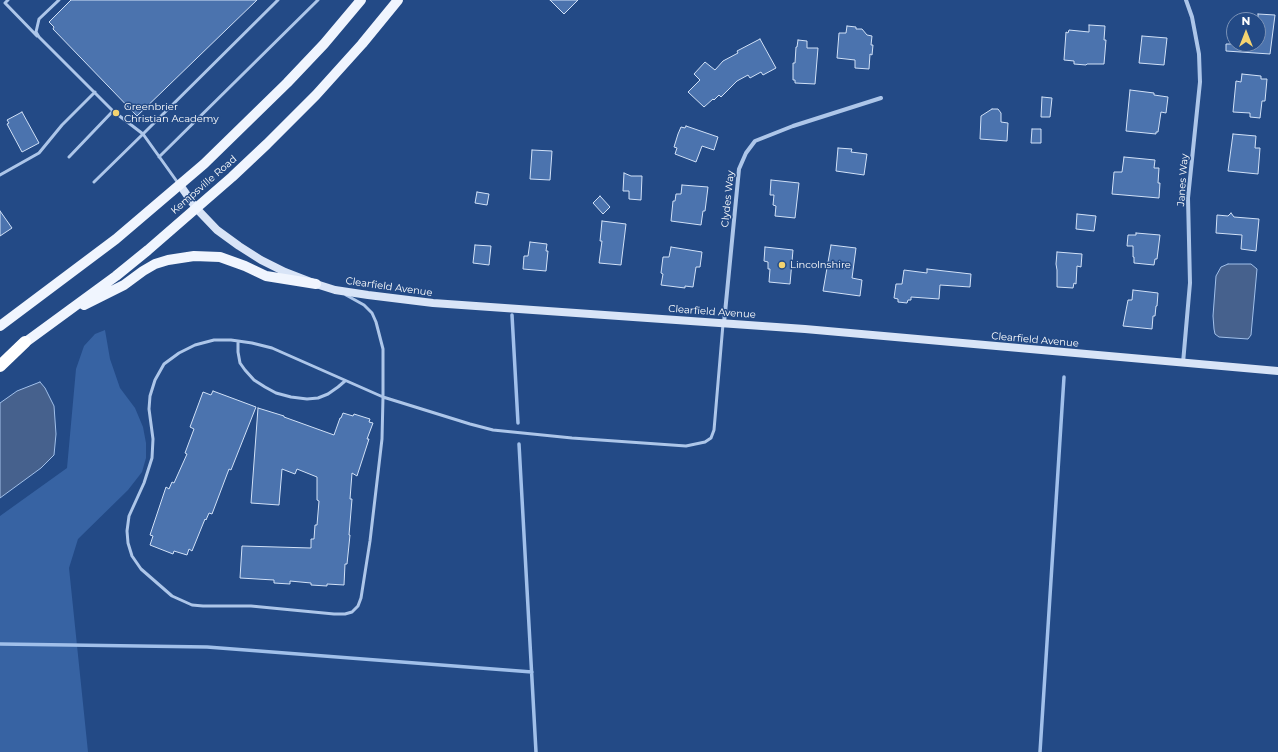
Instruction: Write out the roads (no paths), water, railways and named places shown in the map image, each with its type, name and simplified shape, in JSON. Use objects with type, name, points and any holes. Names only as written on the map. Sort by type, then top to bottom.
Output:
[{"type":"highway","points":[[0,366],[25,342]]},
{"type":"main road","name":"Kempsville Road","points":[[0,326],[110,244],[180,185],[230,140],[324,44],[361,0]]},
{"type":"main road","name":"Kempsville Road","points":[[0,360],[116,276],[196,208],[267,144],[316,95],[362,44],[398,0]]},
{"type":"main road","points":[[60,317],[124,285],[155,264],[182,257],[207,255],[220,257],[234,261],[266,276],[316,284]]},
{"type":"street","name":"Janes Way","points":[[1183,363],[1190,283],[1188,198],[1200,82],[1199,54],[1192,17],[1186,0]]},
{"type":"street","name":"Clydes Way","points":[[724,323],[739,169],[746,153],[755,141],[793,126],[881,98]]},
{"type":"street","name":"Clearfield Avenue","points":[[180,185],[196,208],[217,230],[239,246],[261,260],[285,272],[336,290],[392,299],[433,303],[805,329],[1278,371]]},
{"type":"lane","points":[[8,0],[5,3],[38,37],[113,111],[143,134],[180,185]]},
{"type":"lane","points":[[38,37],[36,32],[39,19],[59,0]]},
{"type":"lane","points":[[94,182],[278,0]]},
{"type":"lane","points":[[159,157],[318,0]]},
{"type":"lane","points":[[0,175],[38,153],[62,125],[95,92]]},
{"type":"lane","points":[[69,156],[113,111]]},
{"type":"lane","points":[[336,290],[364,305],[372,313],[383,349],[383,397],[382,439],[370,541],[361,598],[358,606],[352,612],[345,614],[251,606],[192,605],[172,596],[141,569],[132,556],[128,543],[127,531],[129,516],[144,483],[152,458],[153,439],[149,410],[150,396],[155,380],[164,364],[195,345],[214,340],[238,341],[272,348],[383,397],[493,430],[572,438],[686,446],[705,442],[711,438],[714,430],[724,323]]},
{"type":"lane","points":[[238,341],[240,363],[245,370],[259,383],[276,393],[307,399],[318,398],[328,394],[345,381]]},
{"type":"waterway","points":[[512,315],[518,423]]},
{"type":"waterway","points":[[1040,752],[1064,377]]},
{"type":"waterway","points":[[519,444],[536,752]]},
{"type":"waterway","points":[[0,644],[207,647],[532,672]]},
{"type":"place","name":"Greenbrier Christian Academy","points":[[116,113]]},
{"type":"place","name":"Lincolnshire","points":[[782,265]]}]
